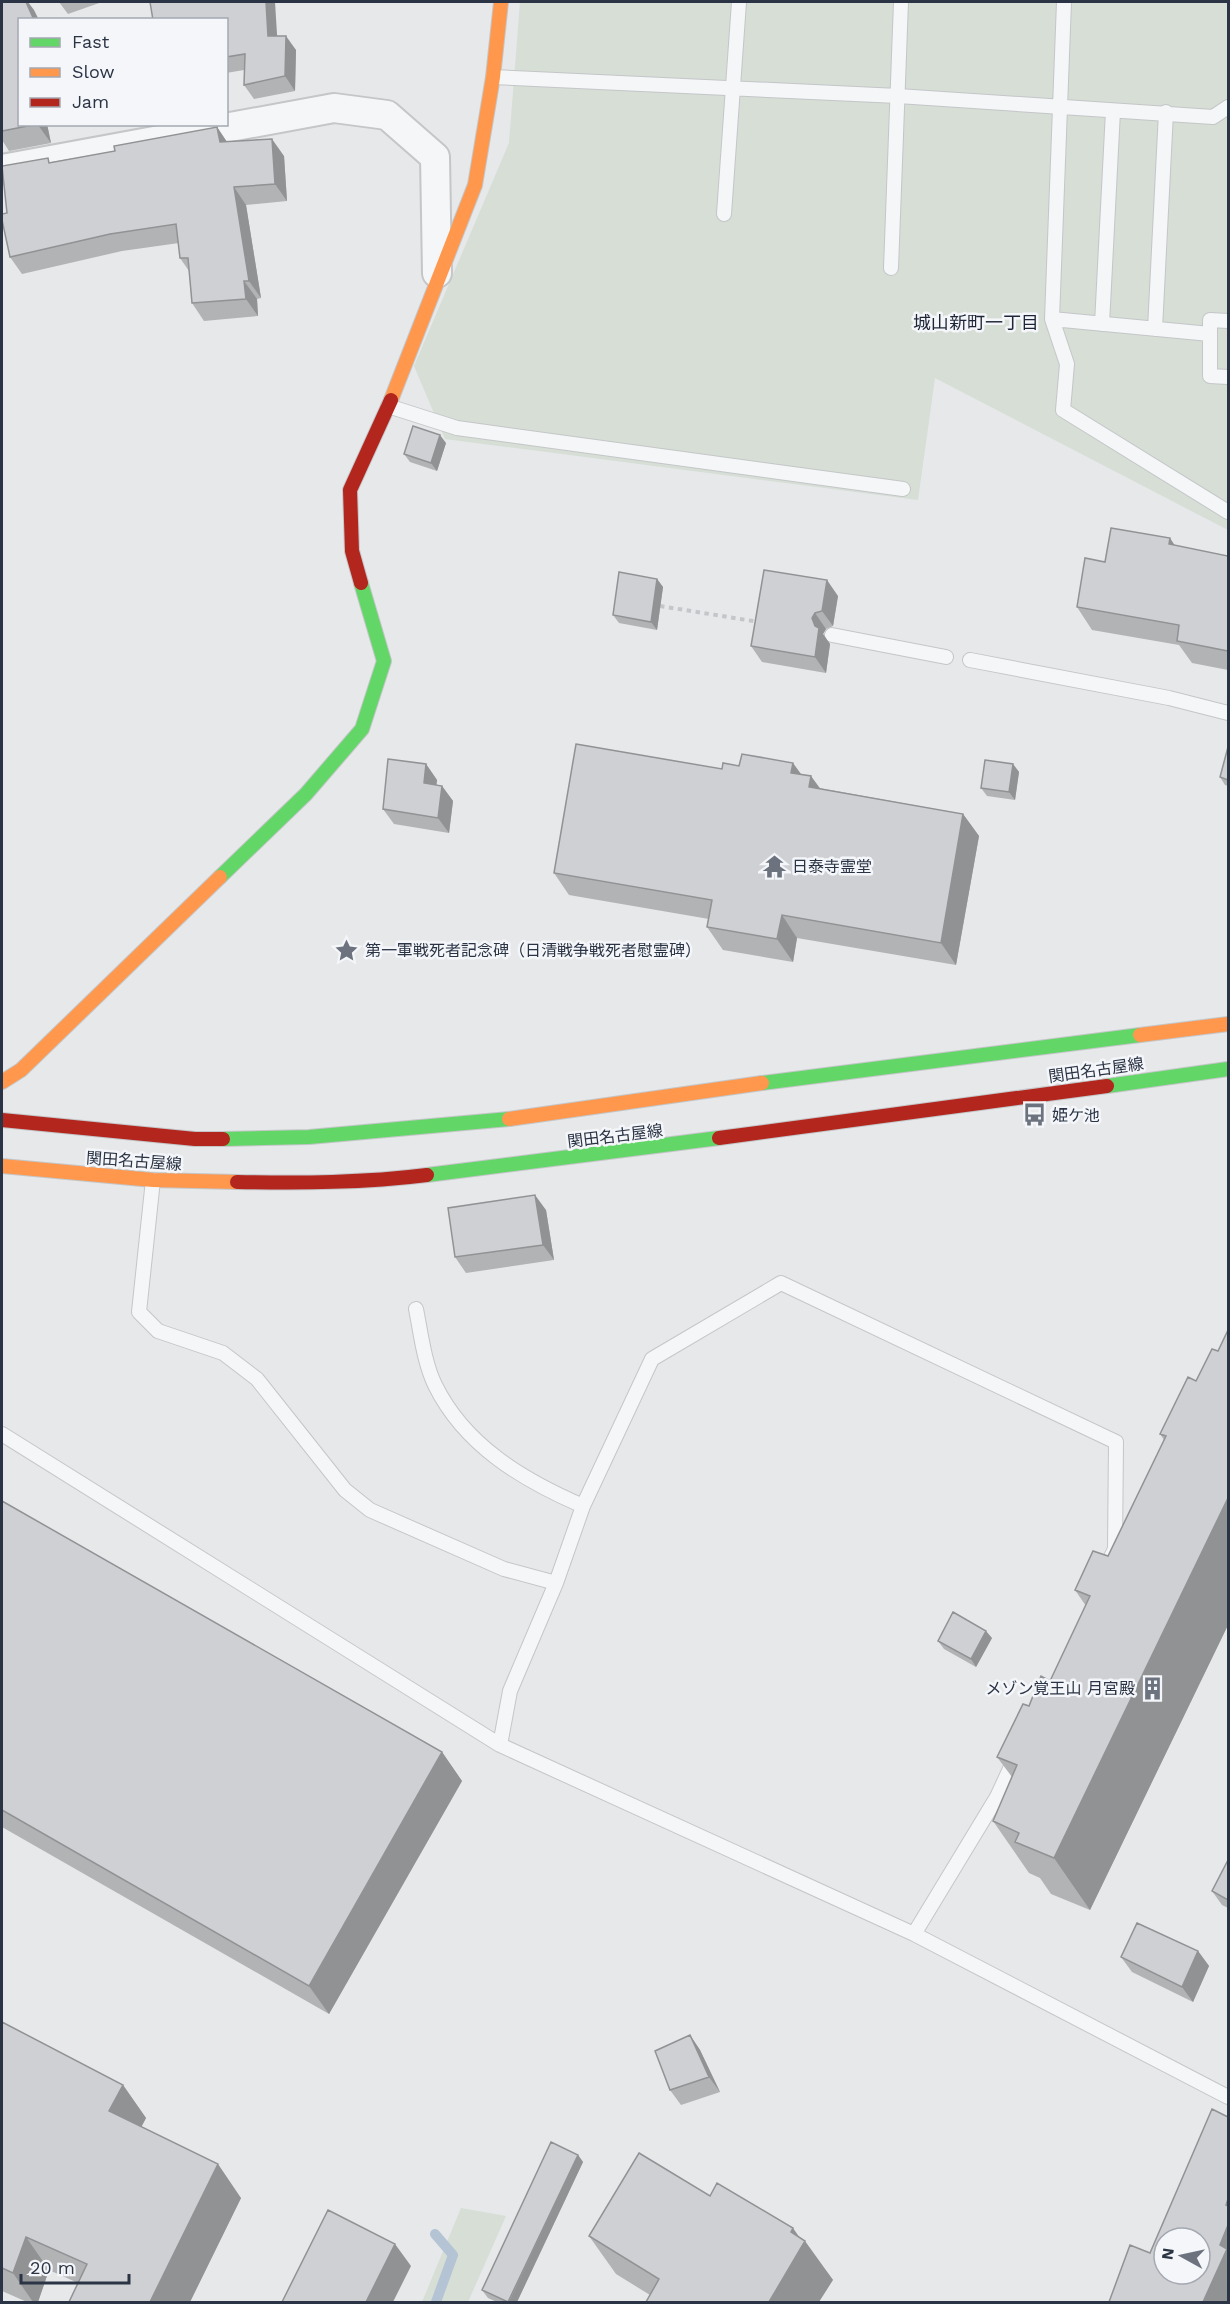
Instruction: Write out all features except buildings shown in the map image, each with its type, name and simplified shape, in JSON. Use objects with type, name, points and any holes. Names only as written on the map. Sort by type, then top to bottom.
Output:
[{"type":"main road","points":[[2,1082],[28,1063],[206,893],[306,794],[362,729],[384,661],[352,551],[350,490],[388,406],[475,185],[493,77],[501,2]]},
{"type":"main road","name":"関田名古屋線","points":[[2,1120],[195,1139],[320,1136],[494,1120],[1228,1024]]},
{"type":"main road","name":"関田名古屋線","points":[[2,1166],[153,1180],[315,1183],[391,1180],[807,1127],[1228,1069]]},
{"type":"street","points":[[2,169],[334,108],[387,115],[435,157],[437,283]]},
{"type":"lane","points":[[724,214],[739,2]]},
{"type":"lane","points":[[891,268],[902,2]]},
{"type":"lane","points":[[1064,2],[1052,319],[1067,364],[1063,410],[1228,512]]},
{"type":"lane","points":[[493,77],[898,96],[1113,111],[1166,112],[1213,117],[1228,106]]},
{"type":"lane","points":[[1102,324],[1113,111]]},
{"type":"lane","points":[[1155,329],[1166,112]]},
{"type":"lane","points":[[1052,319],[1210,334]]},
{"type":"lane","points":[[1228,321],[1210,320],[1210,376],[1228,377]]},
{"type":"lane","points":[[388,406],[457,428],[903,489]]},
{"type":"lane","points":[[832,635],[946,657]]},
{"type":"lane","points":[[970,660],[1169,698],[1228,713]]},
{"type":"lane","points":[[153,1180],[139,1312],[158,1331],[223,1353],[257,1379],[345,1490],[370,1510],[504,1569],[556,1583]]},
{"type":"lane","points":[[500,1745],[510,1691],[556,1583],[583,1506],[652,1359],[781,1283],[1116,1442],[1115,1550],[1105,1571]]},
{"type":"lane","points":[[416,1309],[434,1384],[466,1432],[506,1466],[550,1492],[583,1506]]},
{"type":"lane","points":[[2,1434],[500,1745],[914,1934],[1228,2097]]},
{"type":"lane","points":[[914,1934],[997,1797],[1022,1743]]},
{"type":"path","points":[[660,606],[768,624]]},
{"type":"shaded area","points":[[520,2],[1228,2],[1228,530],[935,378],[918,500],[445,439],[414,366],[509,143]]},
{"type":"shaded area","points":[[461,2208],[506,2216],[468,2302],[422,2302]]},
{"type":"waterway","points":[[435,2234],[453,2255],[436,2302]]},
{"type":"traffic: fast","points":[[220,877],[306,794],[362,729],[384,661],[361,583]]},
{"type":"traffic: fast","points":[[762,1083],[1140,1035]]},
{"type":"traffic: fast","points":[[1107,1086],[1228,1069]]},
{"type":"traffic: fast","points":[[223,1139],[309,1137],[509,1119]]},
{"type":"traffic: fast","points":[[427,1175],[719,1138]]},
{"type":"traffic: slow","points":[[391,400],[475,185],[493,77],[501,2]]},
{"type":"traffic: slow","points":[[2,1082],[21,1070],[220,877]]},
{"type":"traffic: slow","points":[[1140,1035],[1228,1024]]},
{"type":"traffic: slow","points":[[509,1119],[762,1083]]},
{"type":"traffic: slow","points":[[2,1166],[153,1180],[237,1182]]},
{"type":"traffic: jam","points":[[361,583],[352,551],[350,490],[391,400]]},
{"type":"traffic: jam","points":[[719,1138],[1107,1086]]},
{"type":"traffic: jam","points":[[2,1120],[195,1139],[223,1139]]},
{"type":"traffic: jam","points":[[237,1182],[332,1182],[427,1175]]},
{"type":"place","name":"日泰寺霊堂","points":[[774,866]]},
{"type":"place","name":"第一軍戦死者記念碑（日清戦争戦死者慰霊碑）","points":[[347,950]]},
{"type":"place","name":"姫ケ池","points":[[1034,1115]]},
{"type":"place","name":"メゾン覚王山 月宮殿","points":[[1153,1688]]},
{"type":"district","name":"城山新町一丁目","points":[[976,322]]}]
